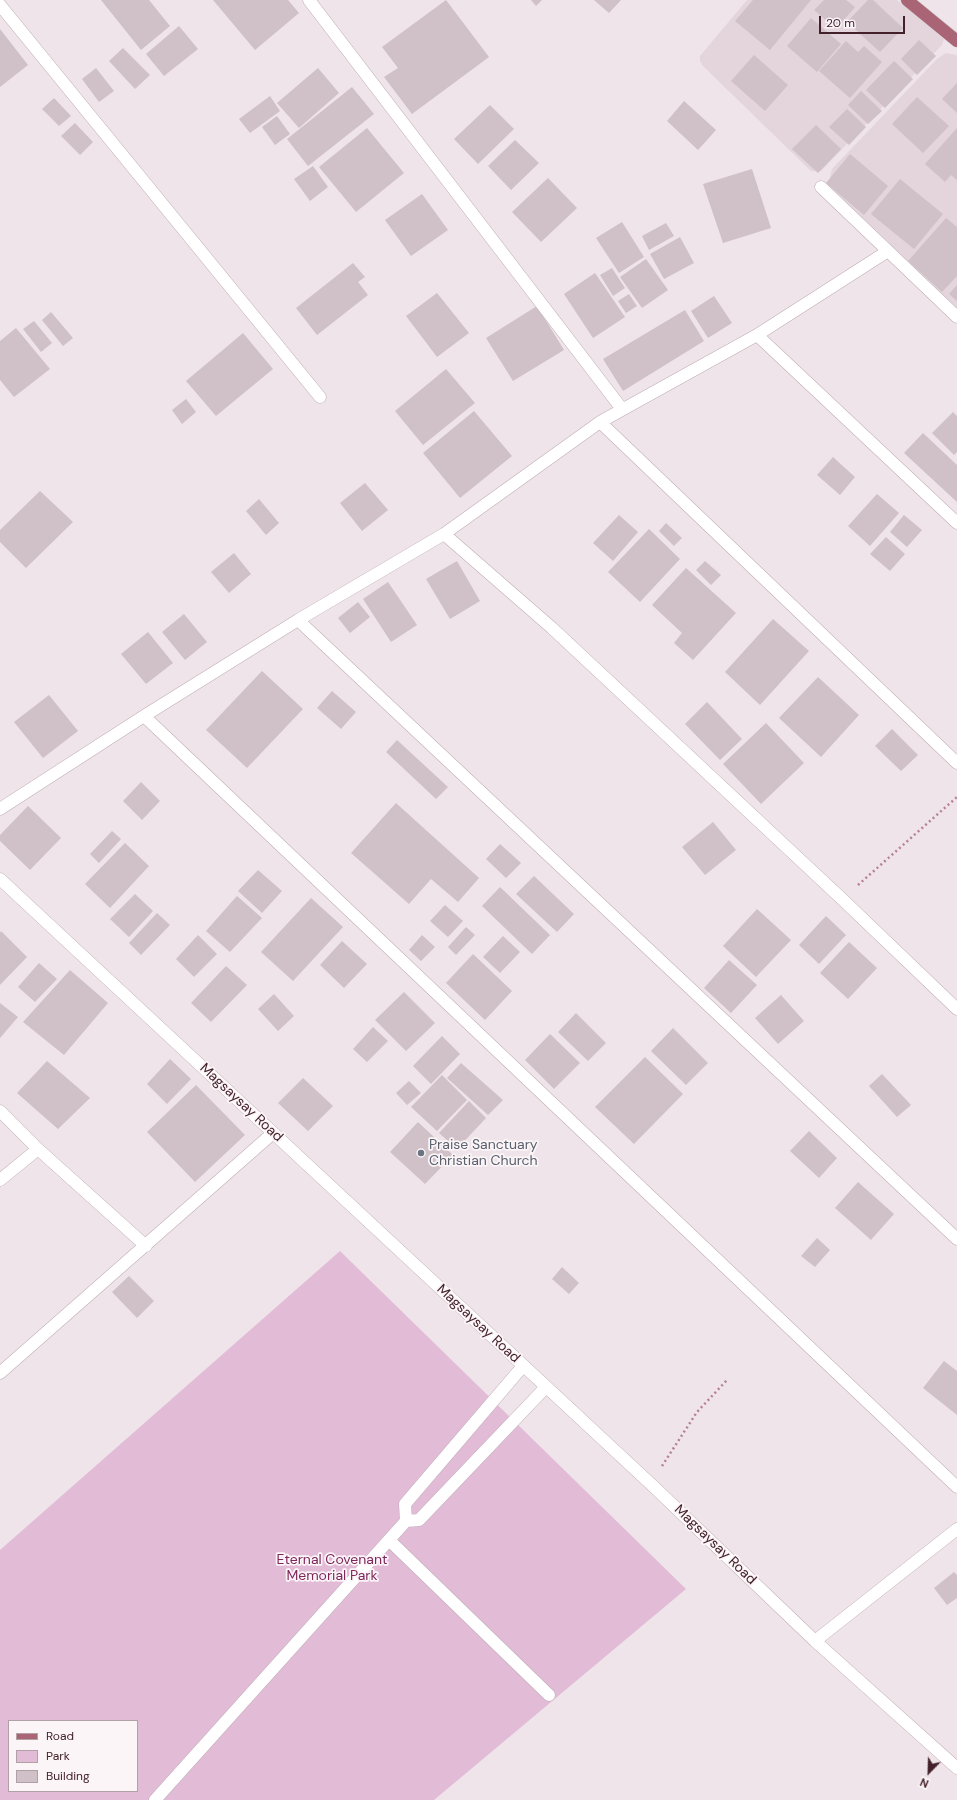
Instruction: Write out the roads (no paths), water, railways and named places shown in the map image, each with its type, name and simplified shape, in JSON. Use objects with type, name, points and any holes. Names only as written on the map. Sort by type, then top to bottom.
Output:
[{"type":"main road","points":[[907,0],[957,41]]},
{"type":"street","points":[[309,0],[622,409]]},
{"type":"street","points":[[0,5],[320,397]]},
{"type":"street","points":[[821,187],[957,317]]},
{"type":"street","points":[[0,809],[144,716],[298,620],[444,534],[600,422],[757,335],[888,251]]},
{"type":"street","points":[[757,335],[957,523]]},
{"type":"street","points":[[600,422],[957,763]]},
{"type":"street","points":[[444,534],[552,628],[842,898],[957,1009]]},
{"type":"street","points":[[298,620],[957,1239]]},
{"type":"street","points":[[144,716],[957,1487]]},
{"type":"street","name":"Magsaysay Road","points":[[0,879],[652,1486],[815,1641],[955,1763]]},
{"type":"street","points":[[0,1111],[38,1149],[146,1246]]},
{"type":"street","points":[[0,1372],[146,1246],[273,1133]]},
{"type":"street","points":[[0,1180],[38,1149]]},
{"type":"street","points":[[406,1521],[405,1504],[523,1366]]},
{"type":"street","points":[[155,1800],[406,1521],[419,1520],[546,1387]]},
{"type":"street","points":[[815,1641],[957,1529]]},
{"type":"street","points":[[389,1540],[550,1695]]},
{"type":"place","name":"Praise Sanctuary Christian Church","points":[[421,1153]]},
{"type":"park label","name":"Eternal Covenant Memorial Park","points":[[332,1568]]}]
